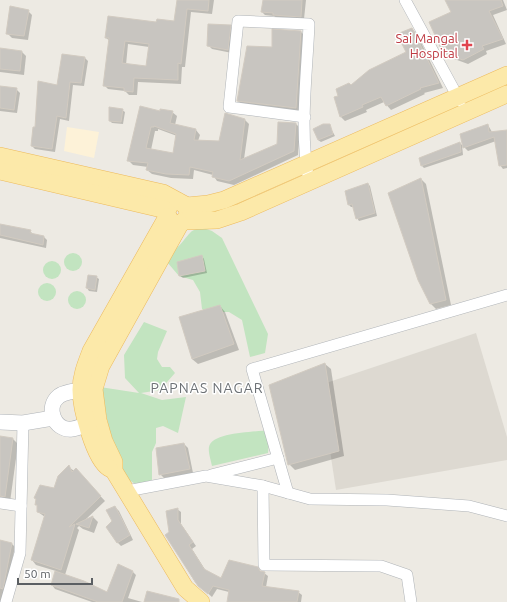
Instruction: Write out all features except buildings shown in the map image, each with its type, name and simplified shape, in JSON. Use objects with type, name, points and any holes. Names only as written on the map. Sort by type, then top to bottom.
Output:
[{"type":"main road","points":[[201,602],[185,588],[114,471],[105,466],[93,446],[93,422],[87,390],[101,366],[177,213],[224,200],[507,75]]},
{"type":"main road","points":[[0,171],[43,173],[162,193],[177,213],[217,220],[241,212],[507,94]]},
{"type":"main road","points":[[0,156],[43,173]]},
{"type":"street","points":[[405,0],[457,97],[467,112]]},
{"type":"street","points":[[305,117],[229,107],[238,21],[309,24],[305,117],[305,164],[309,181]]},
{"type":"street","points":[[288,493],[252,370],[507,295]]},
{"type":"street","points":[[87,390],[70,392],[59,397],[52,406],[53,418],[61,427],[66,429],[72,429],[93,422]]},
{"type":"street","points":[[0,422],[22,423],[53,418]]},
{"type":"street","points":[[6,602],[20,553],[22,423]]},
{"type":"street","points":[[126,491],[206,476],[278,458]]},
{"type":"street","points":[[206,476],[263,486],[310,499],[387,500],[469,506],[507,516]]},
{"type":"street","points":[[263,486],[264,565],[381,566],[407,575],[411,602]]},
{"type":"street","points":[[0,503],[21,506]]},
{"type":"shaded area","points":[[67,127],[99,132],[94,158],[64,151]]},
{"type":"shaded area","points":[[476,333],[507,437],[507,460],[336,490],[320,385]]},
{"type":"green space","points":[[201,227],[212,231],[222,238],[268,334],[265,353],[250,357],[242,320],[229,312],[207,312],[202,309],[200,292],[193,280],[179,276],[167,262],[173,252],[190,233]]},
{"type":"green space","points":[[73,253],[79,256],[82,262],[79,268],[73,271],[67,268],[64,262],[67,256]]},
{"type":"green space","points":[[52,261],[58,264],[61,270],[58,276],[52,279],[46,276],[43,270],[46,264]]},
{"type":"green space","points":[[47,283],[53,286],[56,292],[53,298],[47,301],[41,298],[38,292],[41,286]]},
{"type":"green space","points":[[77,291],[83,294],[86,300],[83,306],[77,309],[71,306],[68,300],[71,294]]},
{"type":"green space","points":[[144,322],[167,331],[158,352],[157,359],[162,367],[170,367],[175,373],[160,390],[141,393],[162,400],[186,397],[178,433],[163,426],[156,428],[156,443],[152,452],[152,480],[137,485],[119,474],[100,387],[139,393],[125,378],[124,355]]},
{"type":"green space","points":[[270,430],[268,453],[212,466],[209,447],[212,442],[218,438],[235,434]]},
{"type":"place","name":"Sai Mangal Hospital","points":[[467,45]]},
{"type":"district","name":"PAPNAS NAGAR","points":[[207,388]]}]
